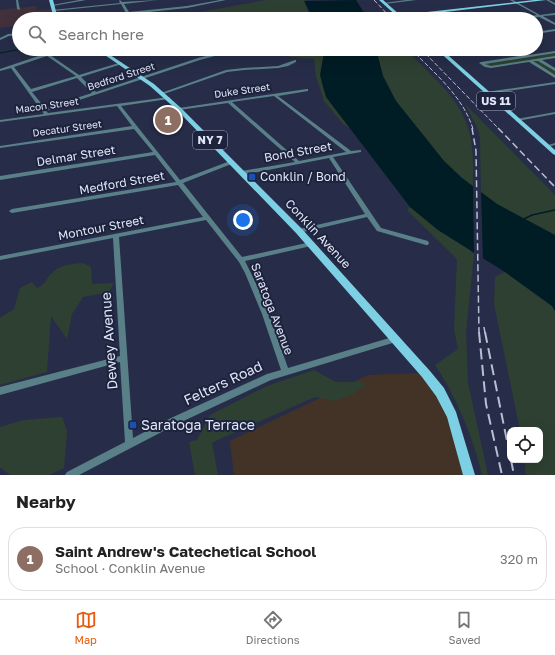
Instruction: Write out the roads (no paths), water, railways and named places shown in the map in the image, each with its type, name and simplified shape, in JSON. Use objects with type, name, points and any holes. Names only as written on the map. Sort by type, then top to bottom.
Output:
[{"type":"main road","points":[[51,0],[54,12]]},
{"type":"main road","points":[[448,12],[544,0]]},
{"type":"main road","points":[[383,2],[395,12]]},
{"type":"main road","name":"Conklin Avenue","points":[[109,56],[143,78],[179,108],[299,231],[396,339],[426,374],[445,401],[452,416],[469,475]]},
{"type":"main road","name":"US 11","points":[[446,56],[555,153]]},
{"type":"street","points":[[17,0],[20,9]]},
{"type":"street","points":[[53,8],[85,0]]},
{"type":"street","points":[[53,8],[157,0]]},
{"type":"street","points":[[148,12],[187,8],[225,0]]},
{"type":"street","points":[[383,2],[415,0]]},
{"type":"street","points":[[511,0],[533,12]]},
{"type":"street","points":[[548,0],[555,4]]},
{"type":"street","points":[[120,2],[127,12]]},
{"type":"street","points":[[543,16],[555,14]]},
{"type":"street","points":[[543,18],[555,24]]},
{"type":"street","points":[[543,32],[555,30]]},
{"type":"street","points":[[0,33],[12,34]]},
{"type":"street","points":[[0,38],[8,34]]},
{"type":"street","points":[[543,54],[555,52]]},
{"type":"street","points":[[0,70],[42,56]]},
{"type":"street","points":[[51,56],[78,76],[95,93]]},
{"type":"street","name":"Bedford Street","points":[[46,112],[95,93],[212,56]]},
{"type":"street","points":[[555,57],[535,60],[491,67],[481,63],[528,56],[535,60],[555,70]]},
{"type":"street","points":[[535,60],[555,77]]},
{"type":"street","name":"Macon Street","points":[[0,121],[46,112],[118,105],[165,96],[230,70],[275,68],[295,61]]},
{"type":"street","points":[[30,91],[121,63]]},
{"type":"street","points":[[12,67],[46,112]]},
{"type":"street","points":[[488,93],[555,83]]},
{"type":"street","name":"Duke Street","points":[[179,108],[307,90]]},
{"type":"street","points":[[274,95],[351,153]]},
{"type":"street","points":[[229,102],[298,162]]},
{"type":"street","name":"Saratoga Avenue","points":[[118,105],[241,260],[248,272],[258,296],[285,371]]},
{"type":"street","points":[[517,120],[555,113]]},
{"type":"street","name":"Decatur Street","points":[[0,147],[136,127]]},
{"type":"street","points":[[547,146],[555,144]]},
{"type":"street","name":"Bond Street","points":[[242,173],[359,151]]},
{"type":"street","name":"Delmar Street","points":[[0,178],[156,153]]},
{"type":"street","points":[[330,156],[379,230],[426,243]]},
{"type":"street","name":"Medford Street","points":[[12,211],[179,182],[232,162]]},
{"type":"street","points":[[299,231],[368,215]]},
{"type":"street","name":"Montour Street","points":[[0,258],[207,218]]},
{"type":"street","name":"Dewey Avenue","points":[[116,236],[129,444]]},
{"type":"street","points":[[241,260],[311,244]]},
{"type":"street","name":"Felters Road","points":[[70,475],[174,421],[285,371],[396,339]]},
{"type":"street","points":[[0,391],[124,358]]},
{"type":"water","points":[[356,0],[364,12],[310,12],[304,1]]},
{"type":"water","points":[[323,56],[378,56],[383,76],[396,101],[444,161],[462,178],[497,204],[555,235],[555,311],[552,306],[505,272],[438,230],[410,207],[326,97],[320,75]]},
{"type":"waterway","points":[[0,53],[12,51]]},
{"type":"waterway","points":[[524,219],[532,215],[555,210]]},
{"type":"railway","points":[[374,0],[385,12]]},
{"type":"railway","points":[[418,56],[455,96],[462,106],[473,129]]},
{"type":"railway","points":[[428,56],[499,129]]},
{"type":"railway","points":[[472,128],[476,151],[479,333]]},
{"type":"railway","points":[[498,128],[555,187]]},
{"type":"railway","points":[[484,327],[485,333]]},
{"type":"railway","points":[[479,332],[486,404],[502,475]]},
{"type":"railway","points":[[485,332],[507,441]]},
{"type":"railway","points":[[512,463],[514,475]]},
{"type":"place","name":"Saint Andrew's Catechetical School","points":[[168,120]]},
{"type":"place","name":"Conklin / Bond","points":[[252,177]]},
{"type":"place","name":"Saratoga Terrace","points":[[133,425]]}]
